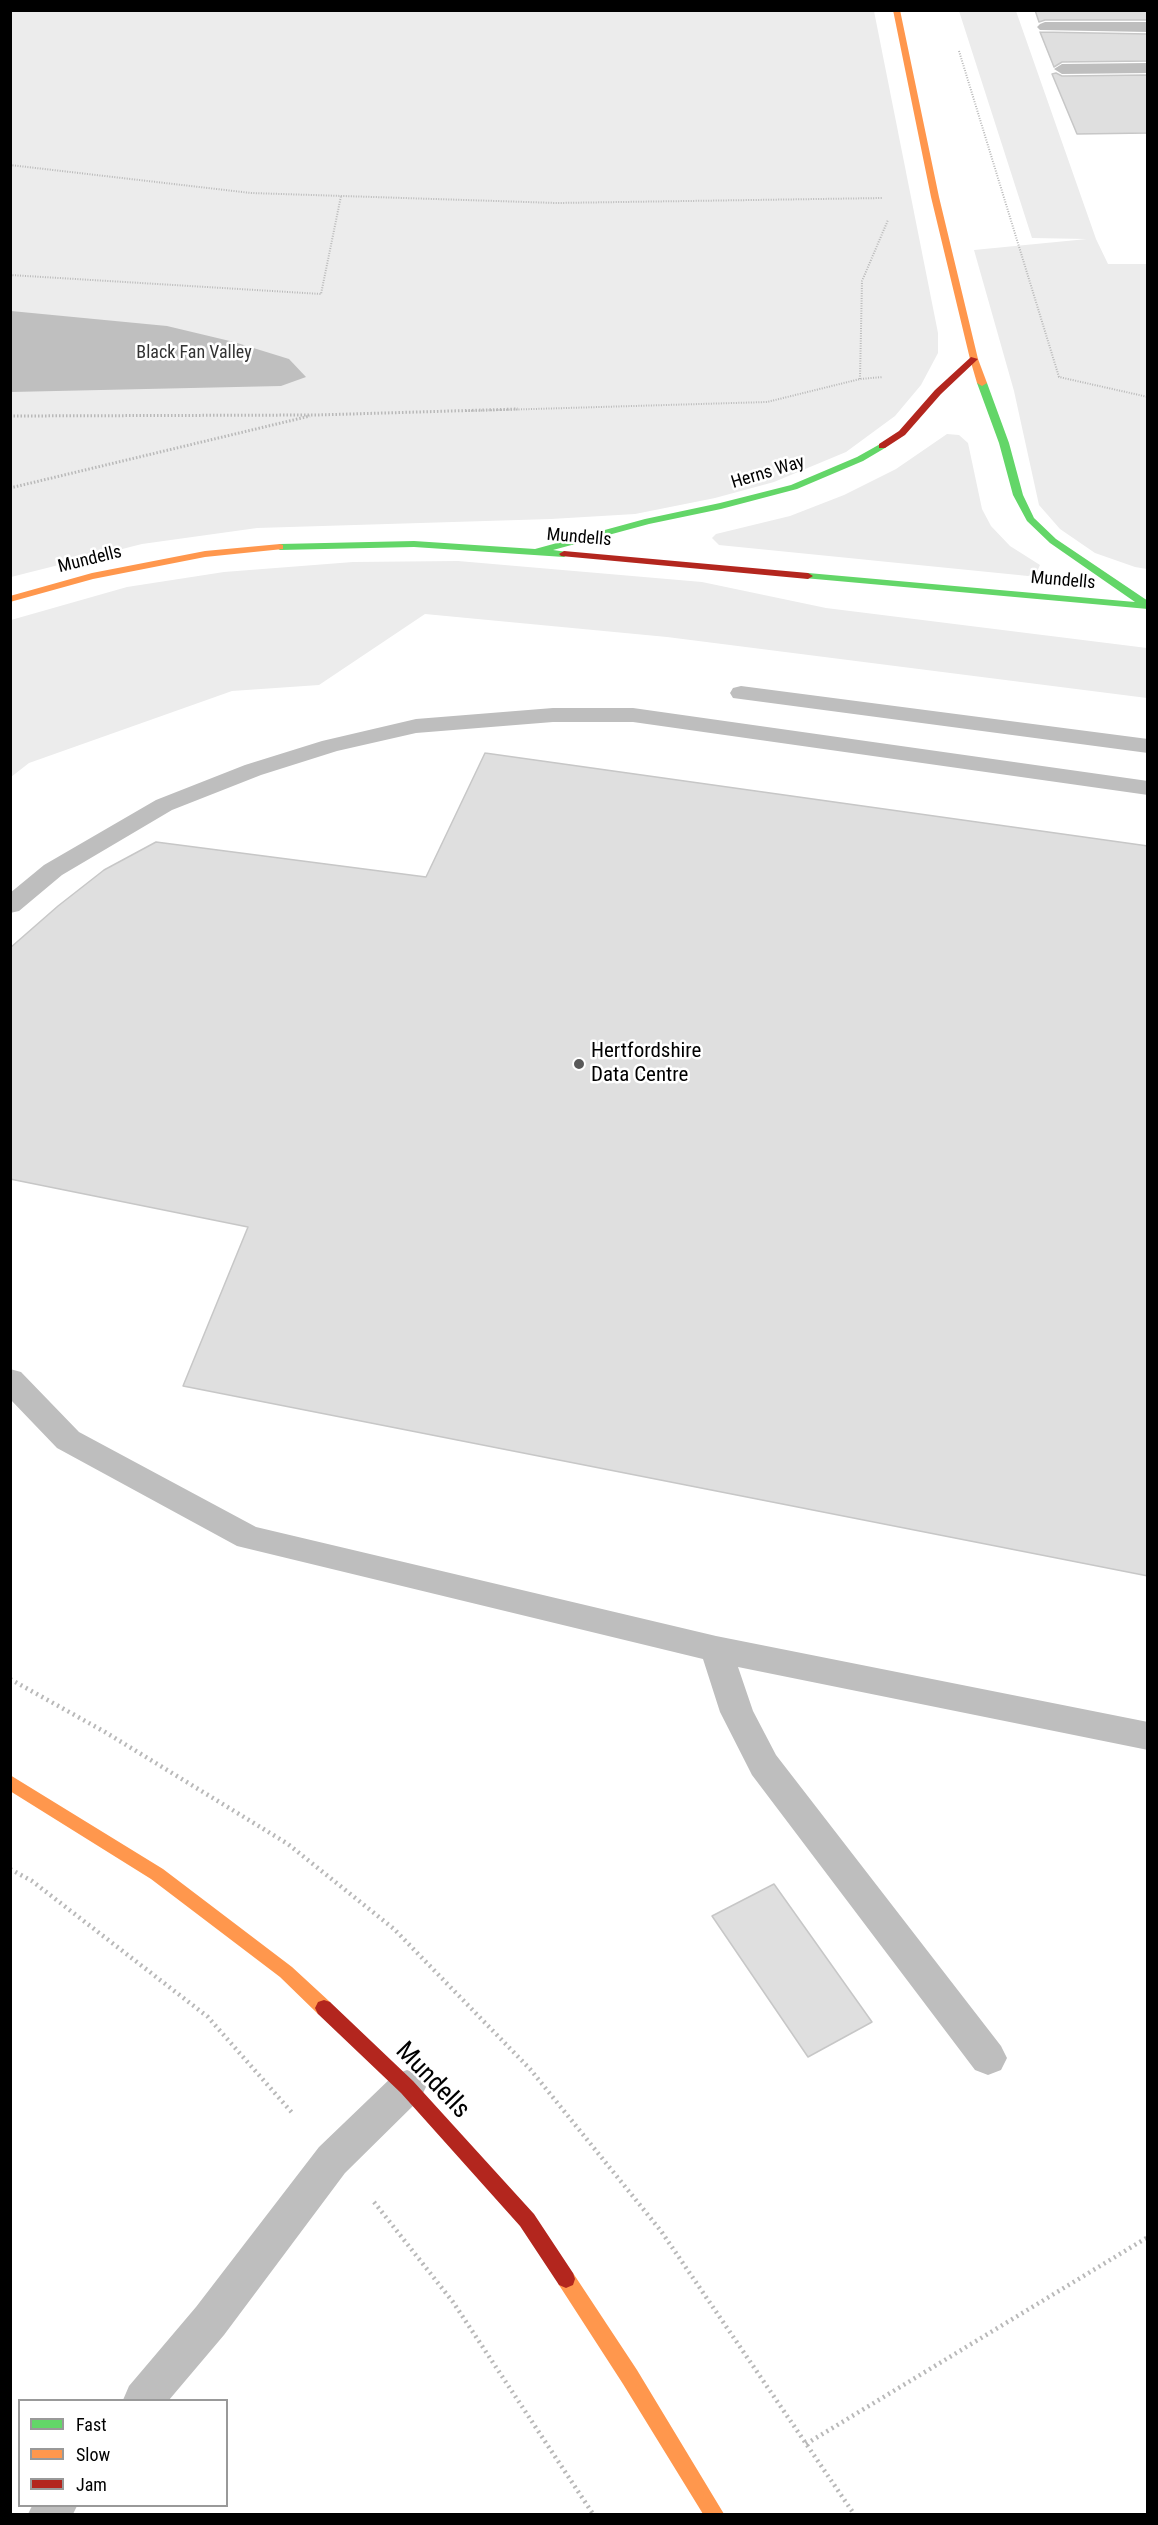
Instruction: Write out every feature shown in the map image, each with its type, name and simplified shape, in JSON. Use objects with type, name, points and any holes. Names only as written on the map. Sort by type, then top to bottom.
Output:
[{"type":"street","points":[[896,10],[935,197],[974,358],[1004,443],[1018,495],[1030,519],[1053,542],[1148,606]]},
{"type":"street","name":"Herns Way","points":[[536,552],[648,521],[721,506],[794,487],[860,459],[902,433],[938,392],[974,358]]},
{"type":"street","name":"Mundells","points":[[10,599],[92,576],[205,554],[296,545],[414,544],[536,552],[1148,606]]},
{"type":"street","name":"Mundells","points":[[10,1782],[157,1874],[268,1958],[286,1972],[406,2087],[527,2220],[630,2377],[714,2514]]},
{"type":"lane","points":[[1045,27],[1148,27]]},
{"type":"lane","points":[[1062,69],[1148,68]]},
{"type":"lane","points":[[741,693],[1148,746]]},
{"type":"lane","points":[[10,906],[54,870],[164,806],[253,770],[308,753],[416,726],[553,715],[633,715],[1148,788]]},
{"type":"lane","points":[[10,1380],[68,1440],[248,1537],[716,1649],[1148,1736]]},
{"type":"lane","points":[[716,1649],[737,1712],[764,1765],[988,2058]]},
{"type":"lane","points":[[144,2399],[210,2321],[332,2160],[406,2087]]},
{"type":"path","points":[[957,45],[1059,377],[1148,397]]},
{"type":"path","points":[[10,165],[251,193],[557,203],[935,197]]},
{"type":"path","points":[[10,275],[321,294],[341,196]]},
{"type":"path","points":[[860,379],[862,281],[897,198]]},
{"type":"path","points":[[10,416],[317,415],[767,402],[860,379],[893,376]]},
{"type":"path","points":[[10,488],[317,415]]},
{"type":"path","points":[[10,1679],[105,1732],[288,1844],[394,1929],[530,2069],[661,2231],[854,2514]]},
{"type":"path","points":[[806,2445],[1148,2237]]},
{"type":"green space","name":"Black Fan Valley","points":[[11,11],[874,11],[938,333],[938,353],[921,385],[895,416],[846,452],[774,482],[715,498],[635,514],[551,519],[257,528],[142,544],[11,577]]},
{"type":"green space","points":[[959,11],[1016,11],[1096,239],[1108,264],[1147,264],[1147,569],[1095,553],[1060,529],[1039,505],[1014,391],[974,250],[1087,239],[1032,238]]},
{"type":"green space","points":[[947,434],[959,435],[968,443],[982,509],[991,526],[1010,546],[1040,565],[1036,574],[1028,576],[719,545],[712,538],[716,534],[790,516],[844,495],[896,469]]},
{"type":"green space","points":[[458,561],[702,582],[826,608],[1147,648],[1147,698],[667,637],[425,614],[319,685],[232,691],[29,763],[11,777],[11,620],[127,587],[224,572],[353,562]]},
{"type":"shaded area","points":[[11,311],[167,326],[234,342],[289,359],[306,377],[281,386],[11,392]]},
{"type":"building","points":[[1035,10],[1148,10],[1148,20],[1045,20],[1039,22]]},
{"type":"building","points":[[1040,32],[1148,34],[1148,61],[1062,62],[1054,67]]},
{"type":"building","points":[[1052,74],[1062,76],[1148,75],[1148,133],[1077,134]]},
{"type":"building","name":"Hertfordshire Data Centre","points":[[485,753],[1148,846],[1148,1576],[183,1386],[248,1227],[10,1179],[10,948],[104,870],[156,842],[426,877]]},
{"type":"building","points":[[774,1884],[872,2022],[808,2057],[712,1916]]},
{"type":"traffic: fast","points":[[982,383],[1004,443],[1018,495],[1030,519],[1053,541],[1148,606]]},
{"type":"traffic: fast","points":[[536,552],[648,521],[721,506],[794,487],[860,459],[882,446]]},
{"type":"traffic: fast","points":[[280,547],[414,544],[564,554]]},
{"type":"traffic: fast","points":[[808,576],[1148,606]]},
{"type":"traffic: slow","points":[[896,10],[935,197],[974,359],[982,383]]},
{"type":"traffic: slow","points":[[10,599],[92,576],[205,554],[280,547]]},
{"type":"traffic: slow","points":[[10,1782],[157,1874],[286,1972],[324,2008]]},
{"type":"traffic: slow","points":[[566,2279],[630,2377],[714,2514]]},
{"type":"traffic: jam","points":[[882,446],[902,433],[938,392],[974,359]]},
{"type":"traffic: jam","points":[[564,554],[808,576]]},
{"type":"traffic: jam","points":[[324,2008],[407,2087],[527,2220],[566,2279]]},
{"type":"place","name":"Hertfordshire Data Centre","points":[[579,1064]]}]
